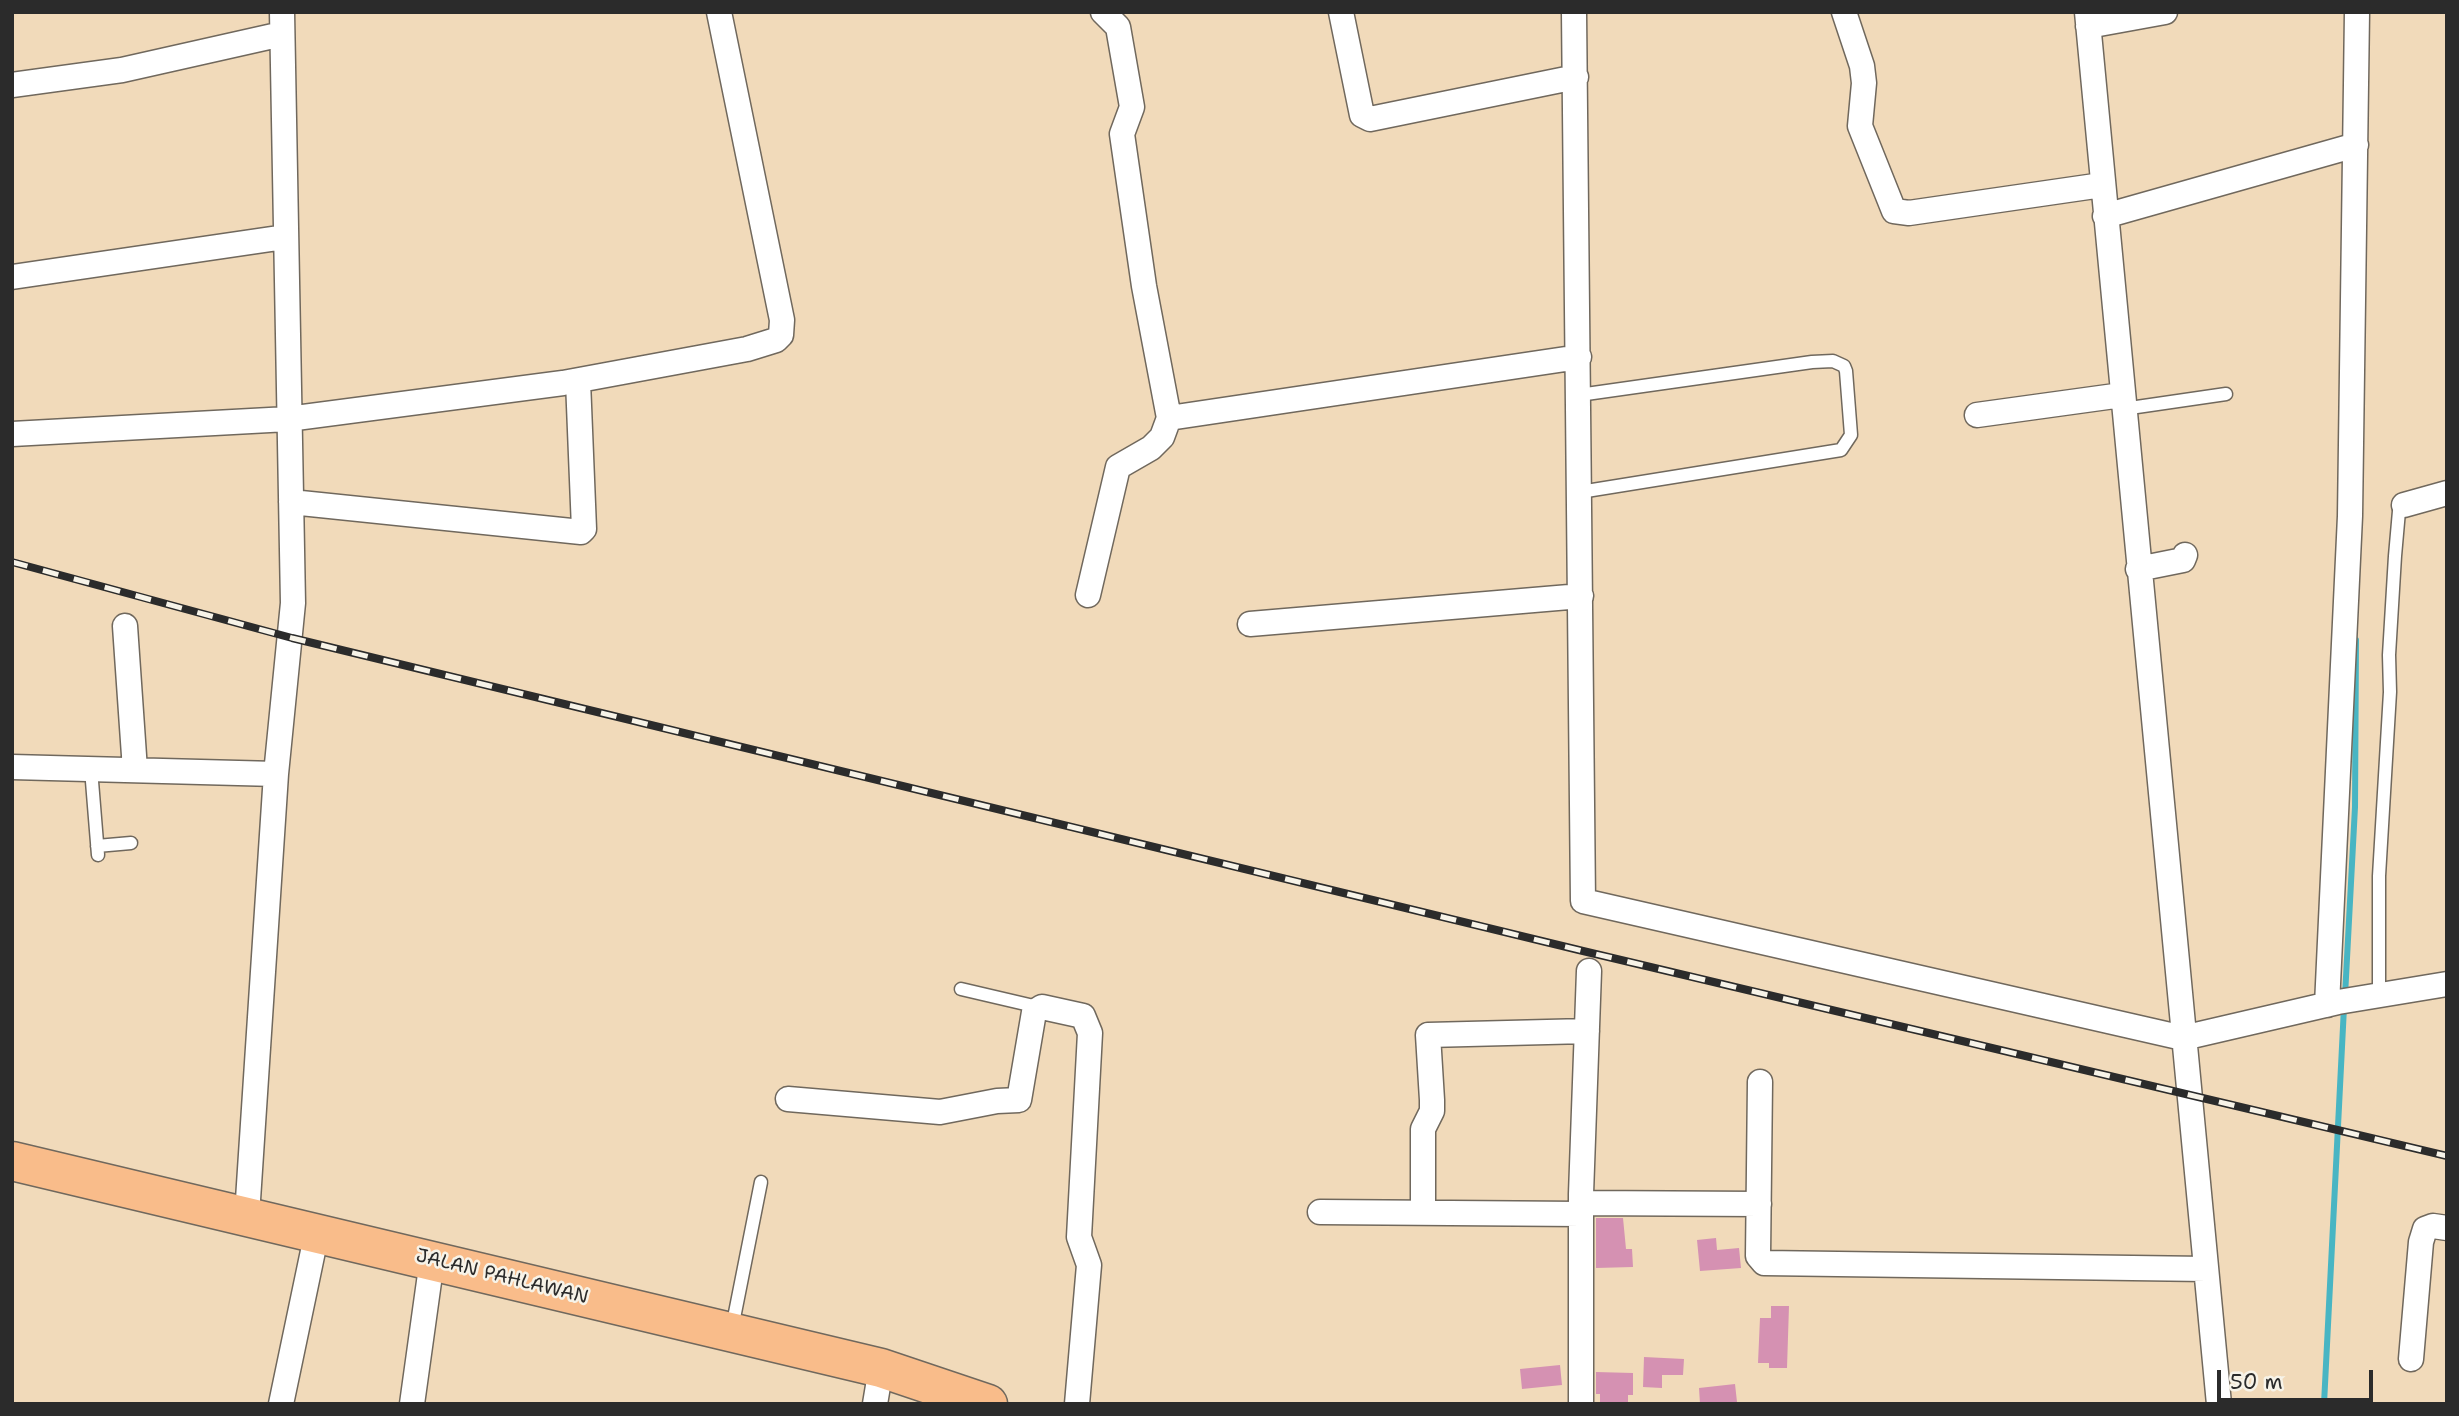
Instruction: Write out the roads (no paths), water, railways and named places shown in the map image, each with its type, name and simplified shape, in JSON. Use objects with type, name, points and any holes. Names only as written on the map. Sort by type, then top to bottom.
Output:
[{"type":"highway","name":"JALAN PAHLAWAN","points":[[12,1161],[731,1332],[878,1386],[988,1404]]},
{"type":"street","points":[[12,434],[288,419],[578,381],[769,343],[781,335],[779,306],[719,12]]},
{"type":"street","points":[[1088,595],[1118,467],[1152,448],[1162,437],[1169,418],[1144,286],[1122,134],[1132,107],[1118,27],[1103,12]]},
{"type":"street","points":[[1341,12],[1362,115],[1370,119],[1576,78]]},
{"type":"street","points":[[1574,12],[1583,901],[2183,1038],[2333,1003],[2447,984]]},
{"type":"street","points":[[1844,12],[1862,66],[1860,126],[1894,211],[1909,213],[2102,185]]},
{"type":"street","points":[[2165,12],[2087,19],[2219,1404]]},
{"type":"street","points":[[2333,1003],[2350,516],[2357,12]]},
{"type":"street","points":[[12,85],[122,70],[282,23],[292,638],[276,774],[247,1215]]},
{"type":"street","points":[[2105,216],[2356,145]]},
{"type":"street","points":[[12,277],[285,237]]},
{"type":"street","points":[[1169,418],[1579,357]]},
{"type":"street","points":[[291,502],[581,532],[584,528],[578,381]]},
{"type":"street","points":[[1977,415],[2122,402]]},
{"type":"street","points":[[2404,505],[2447,493]]},
{"type":"street","points":[[2138,569],[2183,560],[2185,555]]},
{"type":"street","points":[[1250,624],[1581,596]]},
{"type":"street","points":[[125,626],[135,770]]},
{"type":"street","points":[[12,768],[276,774]]},
{"type":"street","points":[[1581,1404],[1581,1209],[1589,971]]},
{"type":"street","points":[[788,1099],[940,1112],[997,1101],[1019,1100],[1031,1023],[1038,1007],[1083,1016],[1090,1033],[1079,1237],[1089,1265],[1077,1404]]},
{"type":"street","points":[[1423,1213],[1423,1129],[1432,1111],[1428,1035],[1587,1031]]},
{"type":"street","points":[[1760,1082],[1758,1256],[1764,1263],[2206,1269]]},
{"type":"street","points":[[1320,1212],[1423,1213],[1759,1204]]},
{"type":"street","points":[[2411,1359],[2424,1229],[2433,1226],[2447,1228]]},
{"type":"street","points":[[281,1404],[317,1232]]},
{"type":"street","points":[[412,1404],[432,1260]]},
{"type":"lane","points":[[1579,395],[1833,361],[1844,366],[1846,371],[1851,435],[1841,450],[1580,492]]},
{"type":"lane","points":[[2122,402],[2226,394]]},
{"type":"lane","points":[[2376,995],[2379,876],[2390,692],[2389,655],[2399,511],[2404,505]]},
{"type":"lane","points":[[91,769],[98,851],[131,843]]},
{"type":"lane","points":[[961,989],[1038,1007]]},
{"type":"lane","points":[[731,1332],[761,1182]]},
{"type":"waterway","points":[[2345,996],[2355,807],[2356,640]]},
{"type":"waterway","points":[[2324,1404],[2344,1007]]},
{"type":"railway","points":[[12,562],[292,638],[1583,951],[2447,1156]]}]
